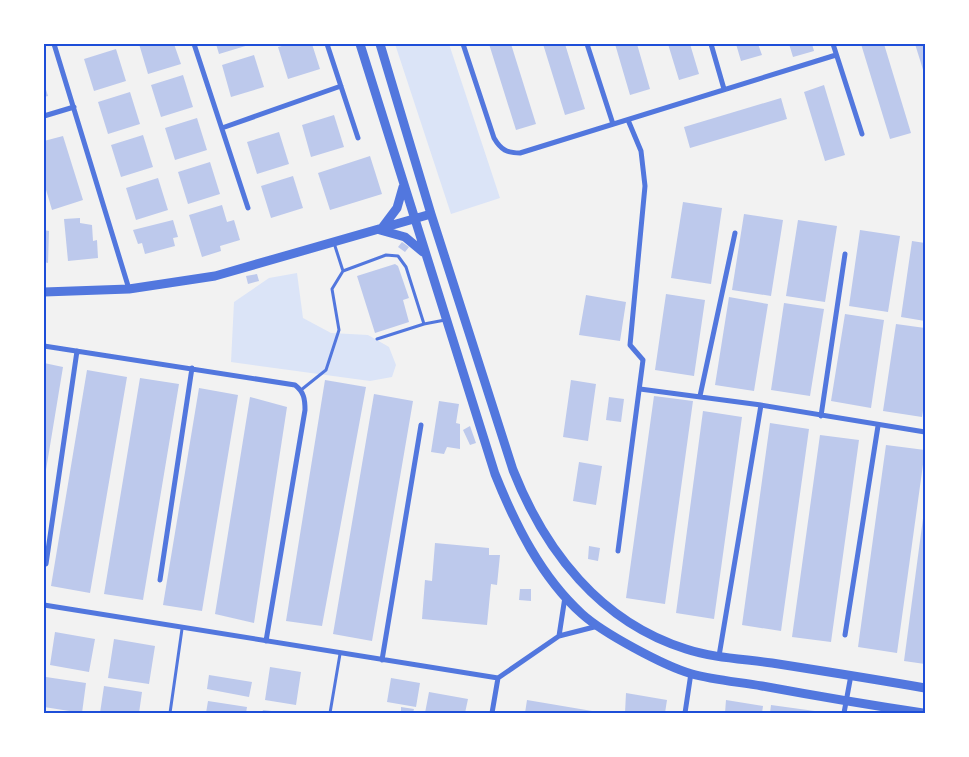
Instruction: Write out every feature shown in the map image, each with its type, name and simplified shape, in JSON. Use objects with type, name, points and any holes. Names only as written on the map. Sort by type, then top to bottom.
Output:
[{"type":"street","points":[[54,44],[129,289]]},
{"type":"street","points":[[194,44],[248,208]]},
{"type":"street","points":[[328,44],[358,138]]},
{"type":"street","points":[[360,44],[495,474],[511,512],[545,570],[566,595],[582,614],[598,626],[635,648],[691,674],[923,713]]},
{"type":"street","points":[[380,44],[431,214],[513,470],[540,530],[563,561],[600,602],[642,629],[686,649],[719,656],[852,675],[925,688]]},
{"type":"street","points":[[463,44],[494,138],[499,147],[506,152],[520,153],[836,55]]},
{"type":"street","points":[[587,44],[613,124]]},
{"type":"street","points":[[711,44],[724,90]]},
{"type":"street","points":[[833,44],[862,134]]},
{"type":"street","points":[[222,128],[340,86]]},
{"type":"street","points":[[44,116],[74,107]]},
{"type":"street","points":[[618,551],[640,389],[642,360],[630,345],[645,186],[640,150],[628,120]]},
{"type":"street","points":[[380,230],[397,208],[404,185]]},
{"type":"street","points":[[44,292],[129,289],[215,276],[431,214]]},
{"type":"street","points":[[380,230],[404,237],[425,254]]},
{"type":"street","points":[[700,396],[735,233]]},
{"type":"street","points":[[821,416],[846,254]]},
{"type":"street","points":[[44,346],[295,385],[301,390],[305,399],[304,410],[266,641]]},
{"type":"street","points":[[46,564],[77,351]]},
{"type":"street","points":[[160,580],[192,368]]},
{"type":"street","points":[[640,389],[761,405],[878,426],[925,432]]},
{"type":"street","points":[[719,656],[761,405]]},
{"type":"street","points":[[382,660],[421,425]]},
{"type":"street","points":[[845,635],[878,426]]},
{"type":"street","points":[[559,636],[566,595]]},
{"type":"street","points":[[44,605],[498,678],[559,636],[598,626]]},
{"type":"street","points":[[685,713],[691,674]]},
{"type":"street","points":[[844,713],[852,675]]},
{"type":"street","points":[[492,713],[498,678]]},
{"type":"lane","points":[[334,242],[343,271]]},
{"type":"lane","points":[[301,390],[326,370],[339,330],[332,289],[343,271],[386,255],[398,256],[406,268],[424,324]]},
{"type":"lane","points":[[377,339],[424,324],[446,320]]},
{"type":"lane","points":[[170,713],[182,628]]},
{"type":"lane","points":[[330,713],[340,654]]},
{"type":"shaded area","points":[[395,44],[449,44],[500,198],[451,214]]},
{"type":"shaded area","points":[[297,273],[303,318],[331,333],[368,335],[389,347],[396,365],[392,377],[370,381],[231,362],[234,302],[269,278]]},
{"type":"building","points":[[139,44],[174,44],[181,64],[148,74]]},
{"type":"building","points":[[216,44],[252,44],[219,54]]},
{"type":"building","points":[[289,44],[312,44],[320,69],[288,79],[278,47]]},
{"type":"building","points":[[489,44],[511,44],[536,124],[516,130]]},
{"type":"building","points":[[543,44],[565,44],[585,109],[565,115]]},
{"type":"building","points":[[615,44],[637,44],[650,89],[630,95]]},
{"type":"building","points":[[668,44],[690,44],[699,74],[679,80]]},
{"type":"building","points":[[736,44],[758,44],[762,55],[741,61]]},
{"type":"building","points":[[789,44],[812,44],[814,51],[793,57]]},
{"type":"building","points":[[861,44],[884,44],[911,133],[890,139]]},
{"type":"building","points":[[915,44],[925,44],[925,76]]},
{"type":"building","points":[[116,49],[126,81],[94,91],[84,59]]},
{"type":"building","points":[[254,55],[264,87],[231,97],[222,65]]},
{"type":"building","points":[[183,75],[193,107],[161,117],[151,85]]},
{"type":"building","points":[[44,83],[48,96],[44,97]]},
{"type":"building","points":[[824,85],[845,155],[825,161],[804,92]]},
{"type":"building","points":[[130,92],[140,124],[108,134],[98,102]]},
{"type":"building","points":[[781,98],[787,119],[690,148],[684,127]]},
{"type":"building","points":[[334,115],[344,147],[311,157],[302,125]]},
{"type":"building","points":[[197,118],[207,150],[175,160],[165,128]]},
{"type":"building","points":[[279,132],[289,164],[257,174],[247,142]]},
{"type":"building","points":[[143,135],[153,167],[121,177],[111,145]]},
{"type":"building","points":[[63,136],[83,200],[52,210],[44,183],[44,141]]},
{"type":"building","points":[[370,156],[382,194],[330,210],[318,173]]},
{"type":"building","points":[[210,162],[220,194],[188,204],[178,172]]},
{"type":"building","points":[[293,176],[303,208],[271,218],[261,186]]},
{"type":"building","points":[[158,178],[168,210],[136,220],[126,188]]},
{"type":"building","points":[[683,202],[722,208],[711,284],[671,278]]},
{"type":"building","points":[[222,205],[227,222],[234,220],[240,240],[220,246],[221,251],[202,257],[189,215]]},
{"type":"building","points":[[744,214],[783,220],[771,296],[732,290]]},
{"type":"building","points":[[80,218],[80,223],[92,225],[93,241],[97,240],[98,258],[68,261],[64,219]]},
{"type":"building","points":[[173,220],[178,237],[173,238],[175,246],[145,254],[142,243],[138,244],[133,230]]},
{"type":"building","points":[[798,220],[837,226],[825,302],[786,296]]},
{"type":"building","points":[[44,230],[49,231],[48,263],[44,262]]},
{"type":"building","points":[[860,230],[900,236],[888,312],[849,306]]},
{"type":"building","points":[[912,241],[925,243],[925,321],[901,317]]},
{"type":"building","points":[[402,242],[409,247],[405,252],[398,247]]},
{"type":"building","points":[[395,264],[398,266],[409,298],[403,300],[409,322],[375,333],[357,276]]},
{"type":"building","points":[[257,274],[259,281],[248,284],[246,276]]},
{"type":"building","points":[[666,294],[705,300],[694,376],[655,370]]},
{"type":"building","points":[[586,295],[626,302],[620,341],[579,335]]},
{"type":"building","points":[[729,297],[768,304],[754,391],[715,385]]},
{"type":"building","points":[[784,303],[824,309],[810,396],[771,390]]},
{"type":"building","points":[[845,314],[884,320],[871,408],[831,401]]},
{"type":"building","points":[[896,324],[925,328],[925,398],[922,417],[883,411]]},
{"type":"building","points":[[44,363],[63,367],[45,476],[44,476]]},
{"type":"building","points":[[87,370],[127,377],[90,593],[51,586]]},
{"type":"building","points":[[140,378],[179,384],[143,600],[104,594]]},
{"type":"building","points":[[325,380],[366,387],[322,626],[286,621]]},
{"type":"building","points":[[571,380],[596,384],[588,441],[563,437]]},
{"type":"building","points":[[199,388],[238,395],[202,611],[163,605]]},
{"type":"building","points":[[374,394],[413,401],[372,641],[333,634]]},
{"type":"building","points":[[654,396],[693,401],[665,604],[626,598]]},
{"type":"building","points":[[250,397],[287,407],[254,623],[215,614]]},
{"type":"building","points":[[609,397],[624,399],[621,422],[606,420]]},
{"type":"building","points":[[439,401],[459,404],[456,423],[460,424],[460,449],[447,447],[444,454],[431,452]]},
{"type":"building","points":[[703,411],[742,417],[714,619],[676,613]]},
{"type":"building","points":[[770,423],[809,429],[781,631],[742,625]]},
{"type":"building","points":[[470,426],[476,443],[470,445],[463,430]]},
{"type":"building","points":[[820,435],[859,440],[831,642],[792,637]]},
{"type":"building","points":[[886,445],[925,450],[897,653],[858,647]]},
{"type":"building","points":[[579,462],[602,466],[596,505],[573,501]]},
{"type":"building","points":[[925,511],[925,664],[904,661]]},
{"type":"building","points":[[435,543],[489,548],[489,555],[500,555],[497,585],[491,584],[487,625],[422,619],[425,580],[432,581]]},
{"type":"building","points":[[589,546],[600,548],[598,561],[588,559]]},
{"type":"building","points":[[520,589],[531,589],[531,601],[519,600]]},
{"type":"building","points":[[55,632],[95,639],[89,672],[50,665]]},
{"type":"building","points":[[114,639],[155,646],[149,684],[108,678]]},
{"type":"building","points":[[270,667],[301,672],[296,705],[265,700]]},
{"type":"building","points":[[209,675],[252,682],[249,697],[207,689]]},
{"type":"building","points":[[46,677],[86,683],[82,713],[44,707]]},
{"type":"building","points":[[391,678],[420,683],[416,707],[387,702]]},
{"type":"building","points":[[104,686],[142,692],[139,713],[100,713]]},
{"type":"building","points":[[429,692],[468,699],[465,713],[425,713]]},
{"type":"building","points":[[626,693],[667,700],[665,713],[625,713]]},
{"type":"building","points":[[527,700],[598,712],[598,713],[525,713]]},
{"type":"building","points":[[726,700],[763,706],[762,713],[725,713]]},
{"type":"building","points":[[208,701],[247,707],[246,713],[206,713]]},
{"type":"building","points":[[771,705],[822,712],[822,713],[770,713]]},
{"type":"building","points":[[401,707],[414,709],[413,713],[401,713]]},
{"type":"building","points":[[263,710],[280,712],[280,713],[262,713]]}]
